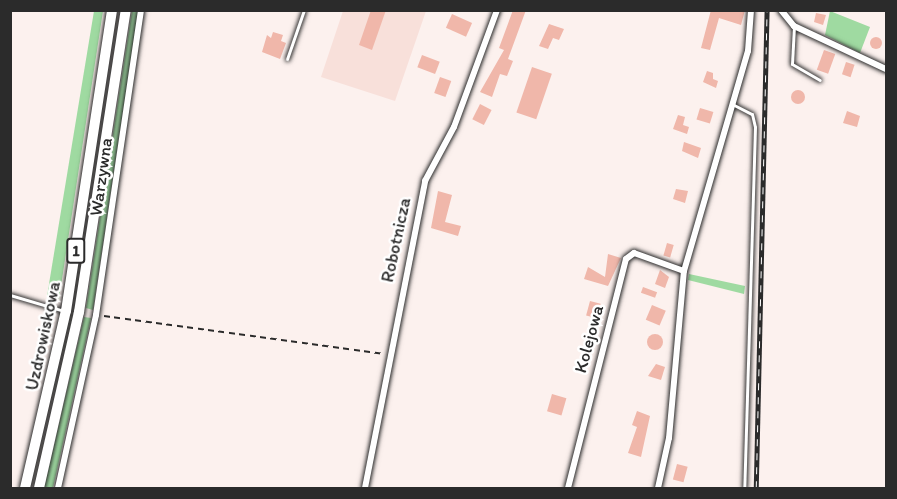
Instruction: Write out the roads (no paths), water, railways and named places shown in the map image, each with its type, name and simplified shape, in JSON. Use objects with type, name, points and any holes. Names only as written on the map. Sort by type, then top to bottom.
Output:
[{"type":"main road","name":"Uzdrowiskowa","points":[[26,489],[66,311],[112,10]]},
{"type":"main road","name":"Uzdrowiskowa","points":[[39,489],[79,312],[126,10]]},
{"type":"street","name":"Warzywna","points":[[58,489],[96,315],[141,10]]},
{"type":"street","name":"Robotnicza","points":[[365,489],[424,180],[454,127],[497,10]]},
{"type":"street","points":[[658,489],[669,438],[684,271],[748,51],[751,10]]},
{"type":"street","points":[[781,10],[794,26],[886,69]]},
{"type":"street","name":"Kolejowa","points":[[568,489],[626,259],[634,254],[684,271]]},
{"type":"lane","points":[[287,59],[304,10]]},
{"type":"lane","points":[[794,26],[792,64],[820,80]]},
{"type":"lane","points":[[732,104],[752,114],[755,127],[744,489]]},
{"type":"lane","points":[[10,295],[66,311]]},
{"type":"railway","points":[[756,488],[767,10]]}]
